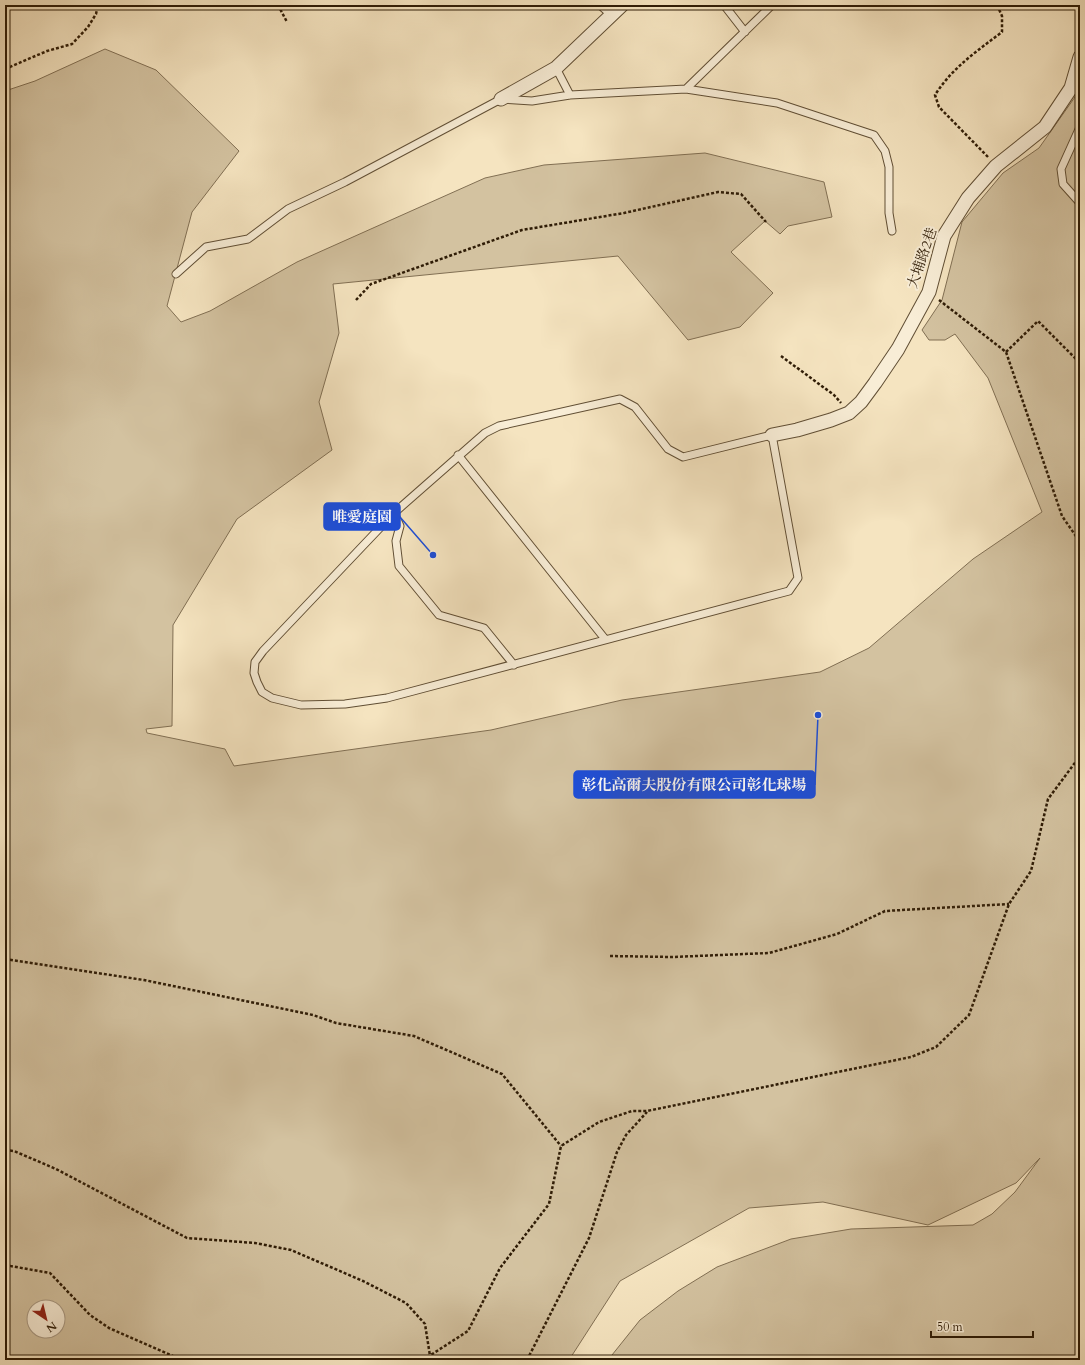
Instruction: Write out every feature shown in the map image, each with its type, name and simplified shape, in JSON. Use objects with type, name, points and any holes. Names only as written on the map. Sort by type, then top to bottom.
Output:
[{"type":"street","points":[[501,99],[556,68],[622,5]]},
{"type":"street","name":"大埔路2巷","points":[[772,435],[797,430],[831,420],[849,413],[861,402],[898,349],[929,292],[944,236],[968,198],[996,166],[1044,127],[1072,88],[1080,58]]},
{"type":"lane","points":[[600,5],[611,15]]},
{"type":"lane","points":[[724,5],[745,32]]},
{"type":"lane","points":[[686,89],[772,5]]},
{"type":"lane","points":[[556,68],[570,95]]},
{"type":"lane","points":[[176,274],[206,247],[248,239],[288,209],[345,182],[501,99],[532,101],[570,95],[686,89],[777,103],[874,135],[885,151],[890,167],[890,212],[892,232]]},
{"type":"lane","points":[[1080,127],[1061,169],[1063,184],[1080,203]]},
{"type":"lane","points":[[620,399],[635,407],[668,448],[683,457],[772,435],[798,578],[789,591],[387,698],[345,704],[301,705],[272,698],[262,692],[254,673],[255,662],[263,651],[394,513],[485,433],[499,426],[620,399]]},
{"type":"lane","points":[[458,456],[605,639]]},
{"type":"lane","points":[[394,513],[400,526],[396,541],[399,566],[439,614],[484,628],[514,665]]},
{"type":"path","points":[[5,69],[48,51],[72,44],[88,27],[96,14],[98,5]]},
{"type":"path","points":[[278,5],[287,22]]},
{"type":"path","points":[[996,166],[939,107],[935,95],[943,82],[965,60],[1002,32],[1002,16],[997,5]]},
{"type":"path","points":[[356,300],[371,284],[522,230],[624,213],[718,192],[741,194],[766,222]]},
{"type":"path","points":[[929,292],[1006,352],[1062,516],[1080,542]]},
{"type":"path","points":[[1006,352],[1038,321],[1080,363]]},
{"type":"path","points":[[781,356],[834,395],[849,413]]},
{"type":"path","points":[[423,1360],[430,1357],[468,1331],[500,1268],[549,1204],[561,1146],[599,1122],[632,1111],[647,1111],[911,1057],[936,1047],[969,1014],[1009,904],[1031,871],[1048,799],[1080,756]]},
{"type":"path","points":[[610,956],[672,957],[769,954],[837,934],[885,911],[1009,904]]},
{"type":"path","points":[[5,959],[144,980],[313,1015],[336,1023],[414,1036],[502,1074],[561,1146]]},
{"type":"path","points":[[527,1360],[589,1238],[617,1152],[626,1135],[647,1111]]},
{"type":"path","points":[[5,1150],[14,1151],[56,1169],[187,1238],[255,1244],[291,1250],[363,1281],[406,1303],[425,1324],[430,1357]]},
{"type":"path","points":[[5,1265],[50,1273],[90,1315],[109,1328],[182,1360]]},
{"type":"shaded area","points":[[105,49],[156,70],[239,151],[192,212],[167,306],[181,322],[210,311],[297,262],[485,178],[544,165],[705,153],[824,182],[832,217],[788,226],[780,234],[765,221],[731,252],[773,293],[740,327],[688,340],[618,256],[333,284],[339,333],[319,402],[332,450],[237,519],[173,625],[172,726],[146,729],[147,733],[225,749],[234,766],[491,730],[622,700],[820,672],[869,648],[973,559],[1042,512],[988,378],[955,334],[945,340],[929,340],[922,330],[942,300],[962,222],[1003,173],[1039,148],[1075,97],[1080,82],[1080,1360],[608,1360],[640,1320],[678,1291],[717,1267],[791,1239],[851,1229],[973,1225],[992,1214],[1015,1192],[1040,1158],[1016,1183],[928,1225],[823,1202],[749,1208],[620,1281],[569,1360],[5,1360],[5,91],[35,81]]},
{"type":"place","name":"唯愛庭園","points":[[433,555]]},
{"type":"place","name":"彰化高爾夫股份有限公司彰化球場","points":[[818,715]]}]
